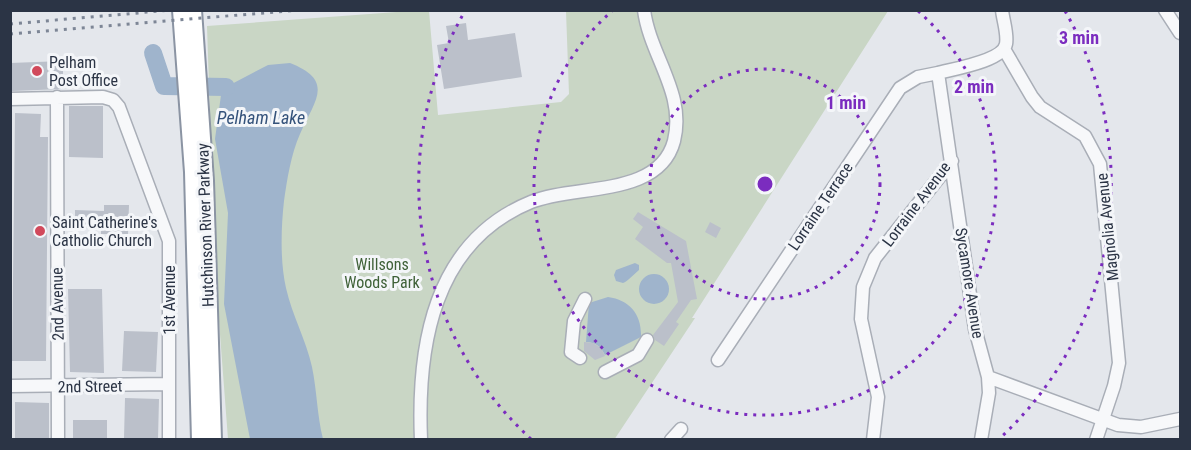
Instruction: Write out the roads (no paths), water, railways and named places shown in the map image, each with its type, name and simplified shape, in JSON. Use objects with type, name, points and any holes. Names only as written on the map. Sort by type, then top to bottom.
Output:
[{"type":"highway","name":"Hutchinson River Parkway","points":[[181,10],[192,72]]},
{"type":"highway","name":"Hutchinson River Parkway","points":[[193,10],[192,72],[213,440]]},
{"type":"highway","name":"Hutchinson River Parkway","points":[[194,106],[193,172],[200,440]]},
{"type":"street","points":[[421,440],[421,373],[428,322],[445,284],[463,254],[485,231],[510,212],[539,199],[634,181],[659,166],[670,151],[675,137],[676,105],[647,30],[644,10]]},
{"type":"street","points":[[938,73],[995,57],[1004,49],[1006,42],[1002,10]]},
{"type":"street","points":[[1165,10],[1180,33]]},
{"type":"street","name":"Magnolia Avenue","points":[[1004,49],[1040,107],[1085,136],[1100,164],[1119,363],[1096,440]]},
{"type":"street","name":"Lorraine Avenue","points":[[873,440],[878,397],[861,319],[863,287],[875,258],[952,161],[938,73]]},
{"type":"street","name":"Lorraine Terrace","points":[[718,360],[900,88],[918,77],[938,73]]},
{"type":"street","points":[[10,99],[57,97]]},
{"type":"street","name":"1st Avenue","points":[[57,97],[103,97],[113,100],[123,116],[169,241],[169,440]]},
{"type":"street","name":"2nd Avenue","points":[[57,97],[58,440]]},
{"type":"street","name":"Sycamore Avenue","points":[[952,161],[975,328],[988,376],[989,393],[981,440]]},
{"type":"street","points":[[579,358],[571,352],[574,321],[585,299]]},
{"type":"street","points":[[605,372],[638,355],[647,340]]},
{"type":"street","points":[[988,376],[1118,425],[1141,427],[1180,419]]},
{"type":"street","name":"2nd Street","points":[[10,387],[168,384]]},
{"type":"street","points":[[671,440],[681,429]]},
{"type":"water","name":"Pelham Lake","points":[[290,63],[313,77],[318,93],[292,158],[284,201],[282,245],[284,278],[312,367],[323,439],[250,439],[224,304],[228,213],[215,139],[221,95],[226,87],[268,65]]},
{"type":"water","points":[[635,263],[639,265],[639,270],[623,283],[616,281],[614,275],[616,270]]},
{"type":"water","points":[[654,274],[665,278],[669,289],[665,300],[654,304],[643,300],[639,289],[643,278]]},
{"type":"water","points":[[608,297],[623,301],[633,310],[637,315],[641,337],[605,355],[598,346],[586,342],[589,303]]},
{"type":"waterway","points":[[153,53],[164,86],[226,87]]},
{"type":"railway","points":[[10,24],[172,10]]},
{"type":"railway","points":[[10,34],[299,10]]},
{"type":"place","name":"Pelham Post Office","points":[[37,71]]},
{"type":"place","name":"Saint Catherine's Catholic Church","points":[[40,231]]},
{"type":"park label","name":"Willsons Woods Park","points":[[382,273]]}]
